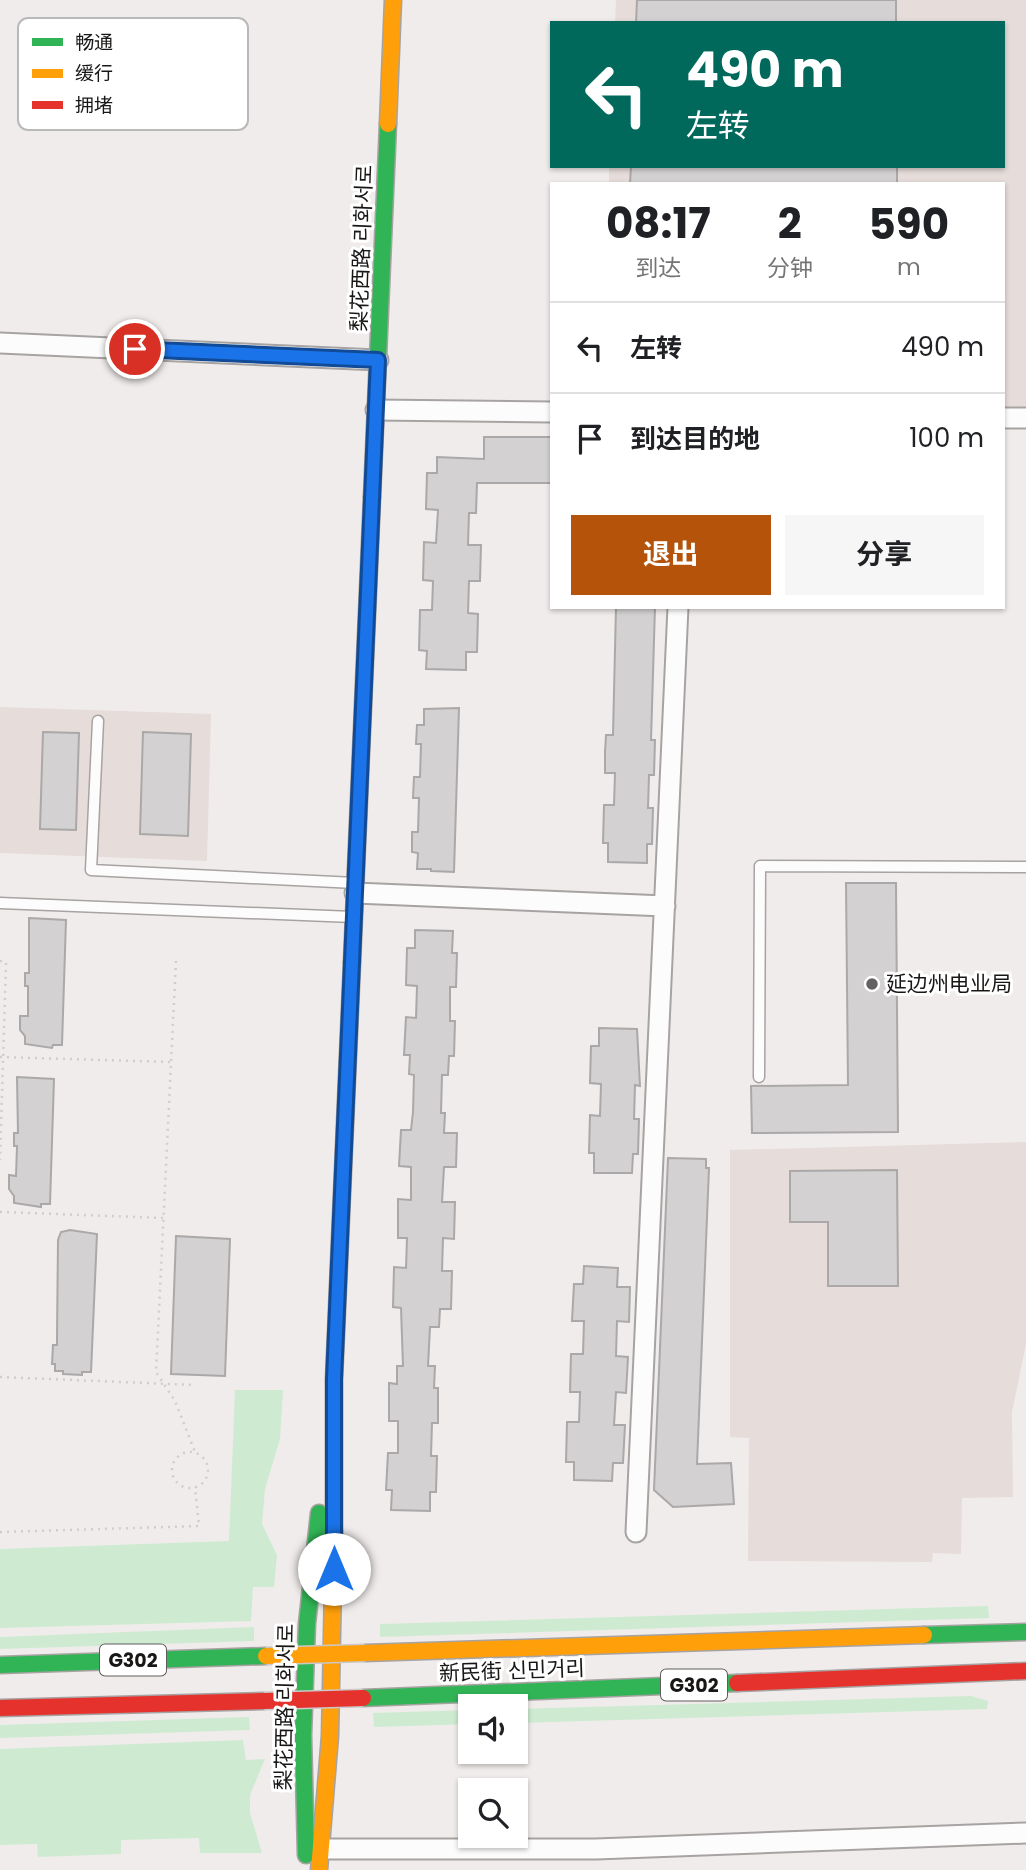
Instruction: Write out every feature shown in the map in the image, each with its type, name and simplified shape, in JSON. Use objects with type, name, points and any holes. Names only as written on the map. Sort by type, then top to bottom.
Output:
[{"type":"main road","name":"梨花西路 리화서로","points":[[320,1870],[334,1623],[334,1379],[393,0]]},
{"type":"main road","name":"梨花西路 리화서로","points":[[306,1870],[303,1735],[307,1624],[334,1379]]},
{"type":"main road","name":"新民街 신민거리","points":[[0,1665],[1026,1632]]},
{"type":"main road","name":"新民街 신민거리","points":[[0,1709],[363,1699],[1026,1671]]},
{"type":"street","points":[[0,343],[378,360]]},
{"type":"street","points":[[376,410],[550,412]]},
{"type":"street","points":[[1005,418],[1026,418]]},
{"type":"street","points":[[636,1532],[678,609]]},
{"type":"street","points":[[355,888],[665,906]]},
{"type":"street","points":[[321,1849],[596,1849],[1026,1833]]},
{"type":"lane","points":[[98,721],[91,870],[355,888]]},
{"type":"lane","points":[[759,1077],[760,866],[1026,867]]},
{"type":"lane","points":[[0,904],[354,917]]},
{"type":"path","points":[[0,961],[6,962],[0,1160]]},
{"type":"path","points":[[176,961],[156,1372],[174,1401],[195,1452],[205,1460],[208,1471],[203,1482],[195,1487],[181,1485],[172,1471],[179,1456],[195,1452]]},
{"type":"path","points":[[2,1057],[171,1062]]},
{"type":"path","points":[[0,1212],[163,1218]]},
{"type":"path","points":[[0,1377],[195,1385]]},
{"type":"path","points":[[0,1532],[199,1526],[195,1487]]},
{"type":"shaded area","points":[[616,0],[1026,0],[1026,408],[1005,407],[1005,182],[609,182],[609,168],[1005,168],[1005,21],[615,21]]},
{"type":"shaded area","points":[[0,707],[211,714],[207,861],[0,853]]},
{"type":"shaded area","points":[[1026,1142],[1026,1344],[1012,1412],[1013,1497],[962,1498],[961,1554],[933,1553],[932,1562],[748,1561],[749,1438],[730,1437],[730,1150]]},
{"type":"green space","points":[[235,1390],[283,1390],[280,1439],[265,1489],[262,1524],[277,1555],[274,1587],[253,1587],[251,1621],[0,1628],[0,1549],[229,1541]]},
{"type":"green space","points":[[988,1606],[989,1618],[380,1637],[380,1624]]},
{"type":"green space","points":[[254,1627],[254,1641],[0,1649],[0,1637]]},
{"type":"green space","points":[[971,1696],[988,1701],[987,1709],[528,1723],[528,1709]]},
{"type":"green space","points":[[458,1710],[458,1724],[374,1727],[373,1713]]},
{"type":"green space","points":[[249,1717],[250,1730],[0,1738],[0,1725]]},
{"type":"green space","points":[[243,1740],[246,1760],[265,1759],[250,1795],[250,1813],[262,1853],[200,1853],[199,1838],[121,1840],[121,1854],[38,1857],[37,1844],[0,1845],[0,1749]]},
{"type":"building","points":[[637,0],[896,0],[896,21],[636,21]]},
{"type":"building","points":[[631,168],[897,168],[897,182],[630,182]]},
{"type":"building","points":[[484,437],[550,437],[550,483],[477,483],[476,513],[469,513],[468,545],[481,545],[480,581],[469,581],[468,613],[478,614],[477,652],[466,652],[466,670],[426,669],[427,651],[419,650],[420,610],[432,610],[433,581],[423,580],[424,542],[436,543],[438,510],[426,509],[427,473],[437,473],[437,457],[484,459]]},
{"type":"building","points":[[616,609],[655,609],[651,740],[655,740],[654,775],[649,775],[648,808],[653,808],[652,844],[647,844],[647,863],[608,862],[608,843],[603,843],[604,805],[614,805],[615,773],[605,773],[605,752],[606,735],[613,735]]},
{"type":"building","points":[[459,708],[454,872],[417,869],[418,853],[412,852],[412,832],[418,832],[419,798],[413,798],[414,777],[420,777],[421,744],[416,744],[417,725],[424,725],[424,709]]},
{"type":"building","points":[[43,732],[79,733],[76,830],[40,829]]},
{"type":"building","points":[[143,732],[191,734],[188,836],[140,834]]},
{"type":"building","name":"延边州电业局","points":[[846,883],[896,883],[898,1132],[752,1133],[751,1086],[848,1085]]},
{"type":"building","points":[[29,918],[66,920],[62,1045],[53,1045],[52,1048],[25,1044],[25,1036],[20,1030],[20,1016],[28,1016],[25,973],[29,973]]},
{"type":"building","points":[[415,930],[453,931],[452,953],[457,953],[456,987],[450,987],[450,1021],[455,1021],[454,1056],[449,1056],[448,1075],[442,1075],[441,1113],[445,1113],[444,1133],[457,1133],[456,1167],[444,1167],[442,1202],[455,1202],[454,1239],[443,1238],[442,1271],[452,1271],[451,1309],[440,1309],[439,1327],[430,1327],[428,1366],[435,1366],[434,1388],[438,1388],[438,1423],[432,1423],[431,1456],[437,1456],[436,1492],[430,1492],[430,1511],[391,1510],[392,1490],[386,1490],[388,1453],[398,1453],[398,1421],[389,1421],[389,1383],[397,1384],[397,1366],[403,1366],[401,1308],[393,1307],[394,1267],[406,1268],[407,1238],[398,1238],[398,1199],[411,1200],[411,1167],[399,1166],[401,1130],[411,1130],[413,1112],[414,1075],[409,1074],[410,1055],[404,1055],[406,1017],[416,1018],[417,986],[406,985],[407,948],[415,948]]},
{"type":"building","points":[[599,1028],[637,1029],[640,1086],[635,1085],[634,1119],[639,1119],[638,1154],[633,1154],[632,1173],[594,1173],[594,1153],[589,1153],[590,1115],[600,1116],[601,1084],[590,1083],[591,1046],[599,1046]]},
{"type":"building","points":[[17,1077],[54,1079],[50,1204],[41,1204],[41,1207],[14,1203],[14,1196],[9,1189],[9,1175],[16,1176],[17,1146],[14,1146],[14,1133],[18,1133]]},
{"type":"building","points":[[668,1158],[706,1159],[706,1168],[709,1168],[697,1464],[731,1463],[734,1504],[673,1507],[654,1490]]},
{"type":"building","points":[[897,1170],[898,1286],[828,1286],[828,1222],[790,1222],[790,1171]]},
{"type":"building","points":[[70,1230],[97,1234],[91,1372],[82,1372],[82,1375],[63,1374],[63,1371],[55,1371],[55,1364],[52,1364],[53,1345],[57,1345],[58,1240],[61,1232]]},
{"type":"building","points":[[176,1236],[230,1239],[225,1376],[171,1374]]},
{"type":"building","points":[[584,1266],[618,1268],[617,1287],[630,1287],[629,1322],[617,1321],[616,1356],[628,1357],[626,1393],[616,1392],[614,1425],[625,1425],[623,1463],[613,1463],[612,1481],[574,1480],[574,1462],[566,1462],[567,1422],[579,1422],[580,1392],[570,1392],[571,1354],[583,1354],[584,1321],[572,1321],[574,1284],[583,1284]]},
{"type":"traffic: fast","points":[[372,497],[388,124]]},
{"type":"traffic: fast","points":[[334,1532],[334,1379],[352,962]]},
{"type":"traffic: fast","points":[[306,1855],[303,1735],[307,1624],[319,1513]]},
{"type":"traffic: fast","points":[[924,1635],[1026,1632]]},
{"type":"traffic: fast","points":[[0,1665],[266,1656]]},
{"type":"traffic: fast","points":[[363,1698],[737,1683]]},
{"type":"traffic: slow","points":[[388,124],[393,0]]},
{"type":"traffic: slow","points":[[319,1870],[330,1736],[334,1532]]},
{"type":"traffic: slow","points":[[365,1653],[924,1635]]},
{"type":"traffic: slow","points":[[266,1656],[365,1653]]},
{"type":"traffic: jam","points":[[352,962],[372,497]]},
{"type":"traffic: jam","points":[[737,1683],[1026,1671]]},
{"type":"traffic: jam","points":[[264,1701],[363,1698]]},
{"type":"traffic: jam","points":[[0,1708],[264,1701]]},
{"type":"place","name":"延边州电业局","points":[[872,984]]},
{"type":"route","points":[[135,349],[378,360],[334,1379],[334,1569]]}]
